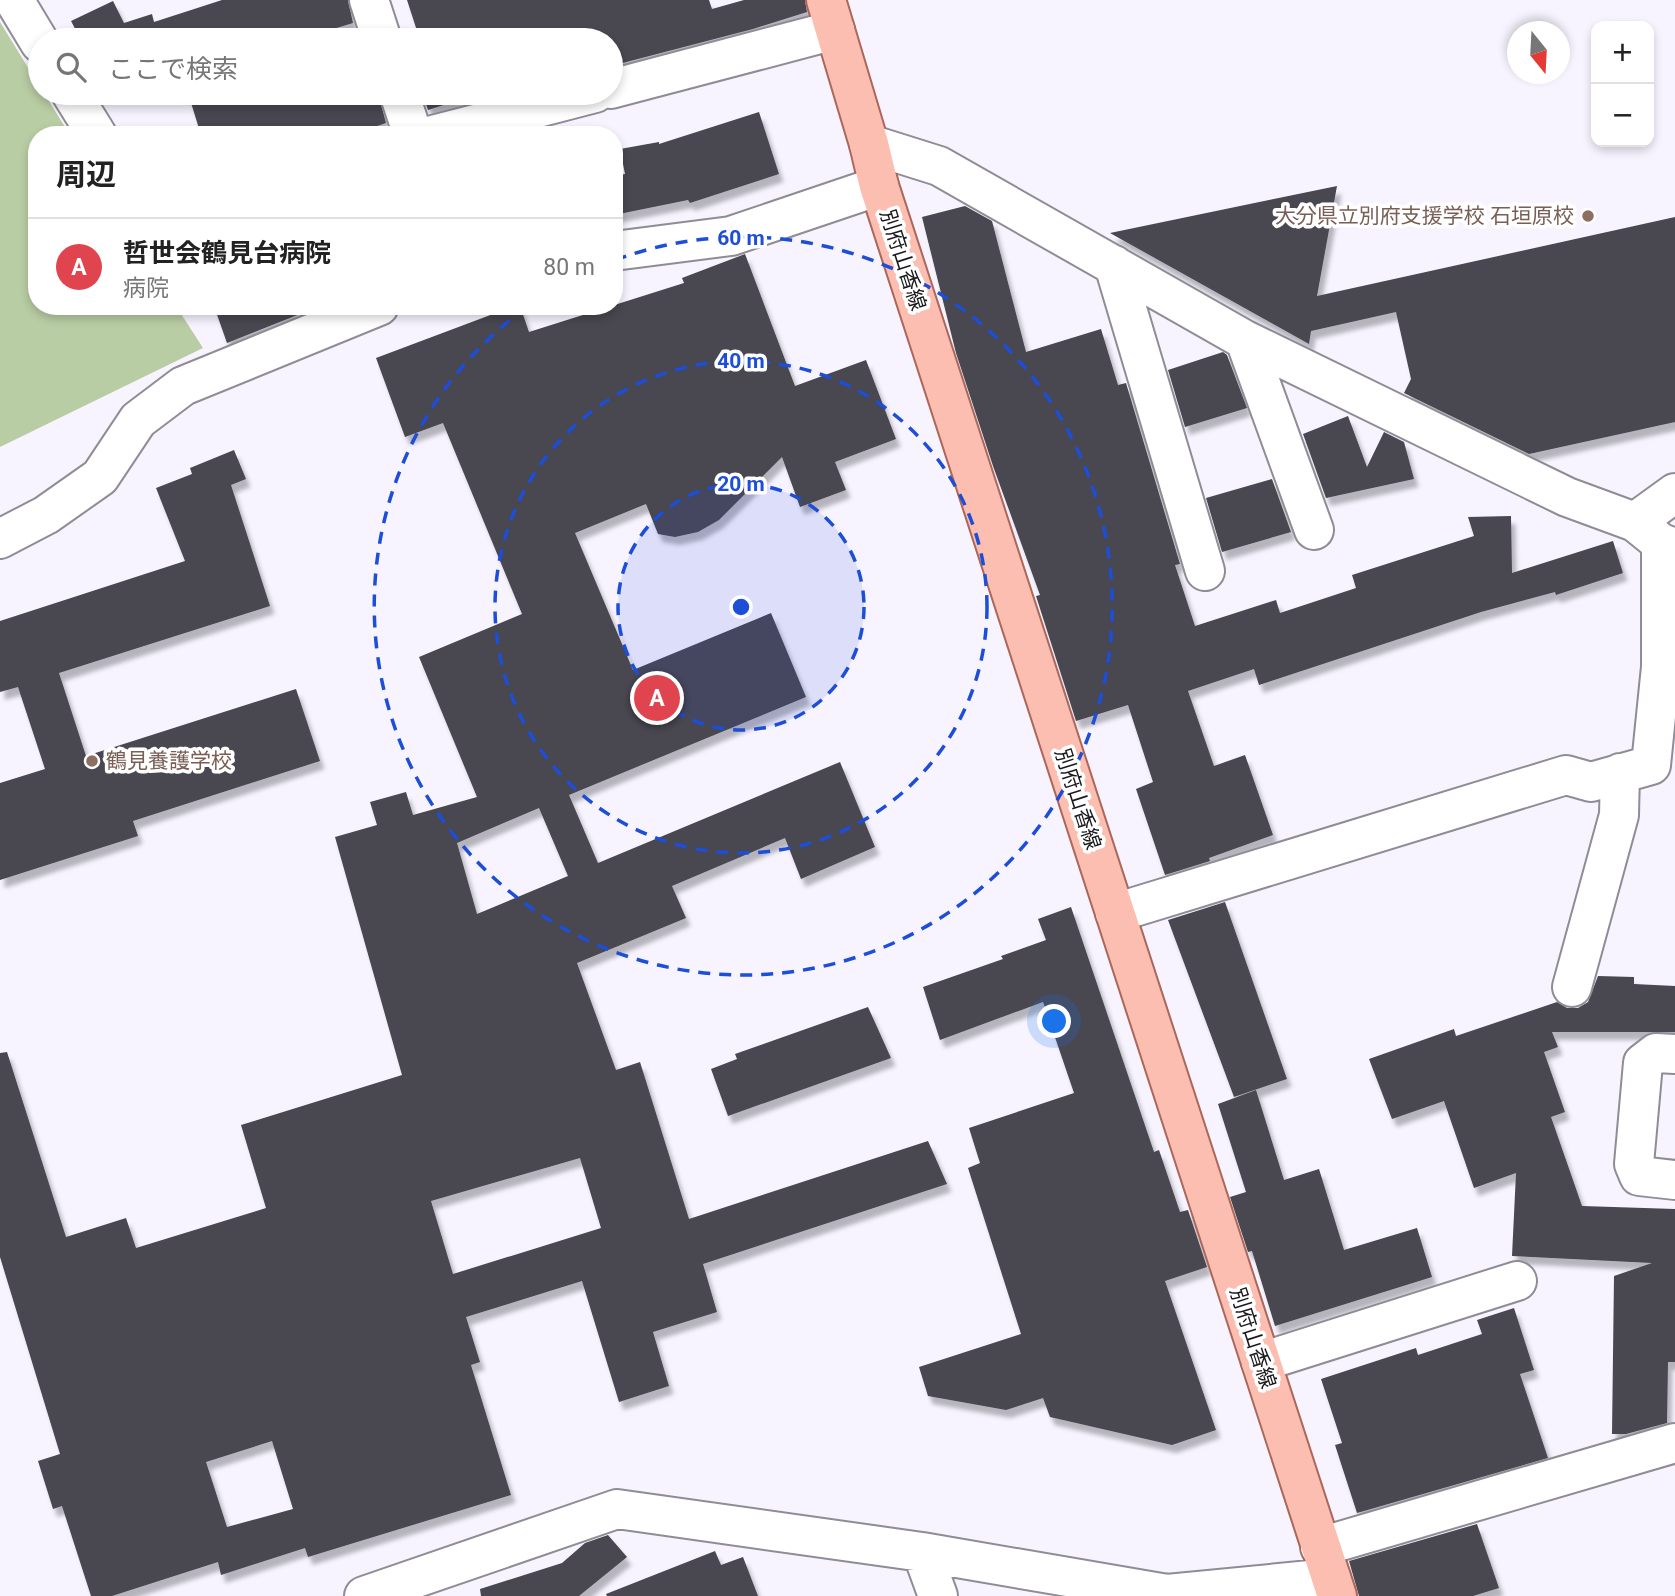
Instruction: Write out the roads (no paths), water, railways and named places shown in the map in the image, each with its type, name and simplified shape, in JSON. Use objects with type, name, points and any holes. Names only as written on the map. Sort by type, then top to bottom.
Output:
[{"type":"main road","name":"別府山香線","points":[[831,15],[879,186],[1329,1573]]},
{"type":"street","points":[[14,0],[31,28]]},
{"type":"street","points":[[369,0],[378,28]]},
{"type":"street","points":[[623,85],[831,15]]},
{"type":"street","points":[[78,105],[91,126]]},
{"type":"street","points":[[404,105],[410,126]]},
{"type":"street","points":[[468,126],[549,105]]},
{"type":"street","points":[[869,144],[939,166],[1245,340],[1567,497],[1657,537]]},
{"type":"street","points":[[623,250],[731,236],[879,186]]},
{"type":"street","points":[[1114,265],[1205,570]]},
{"type":"street","points":[[0,539],[46,515],[100,477],[138,420],[183,386],[357,315]]},
{"type":"street","points":[[1245,340],[1314,530]]},
{"type":"street","points":[[1115,913],[1566,775],[1591,782],[1651,765],[1661,667],[1657,537],[1675,493]]},
{"type":"street","points":[[1572,987],[1619,815],[1620,773]]},
{"type":"street","points":[[1675,1054],[1656,1053],[1643,1063],[1634,1164],[1639,1177],[1675,1180]]},
{"type":"street","points":[[1261,1362],[1517,1281]]},
{"type":"street","points":[[365,1596],[617,1509],[922,1552],[1165,1595],[1329,1573],[1675,1443]]},
{"type":"street","points":[[922,1552],[937,1596]]},
{"type":"place","name":"大分県立別府支援学校 石垣原校","points":[[1588,216]]},
{"type":"place","name":"哲世会鶴見台病院","points":[[657,698]]},
{"type":"place","name":"鶴見養護学校","points":[[92,761]]}]
